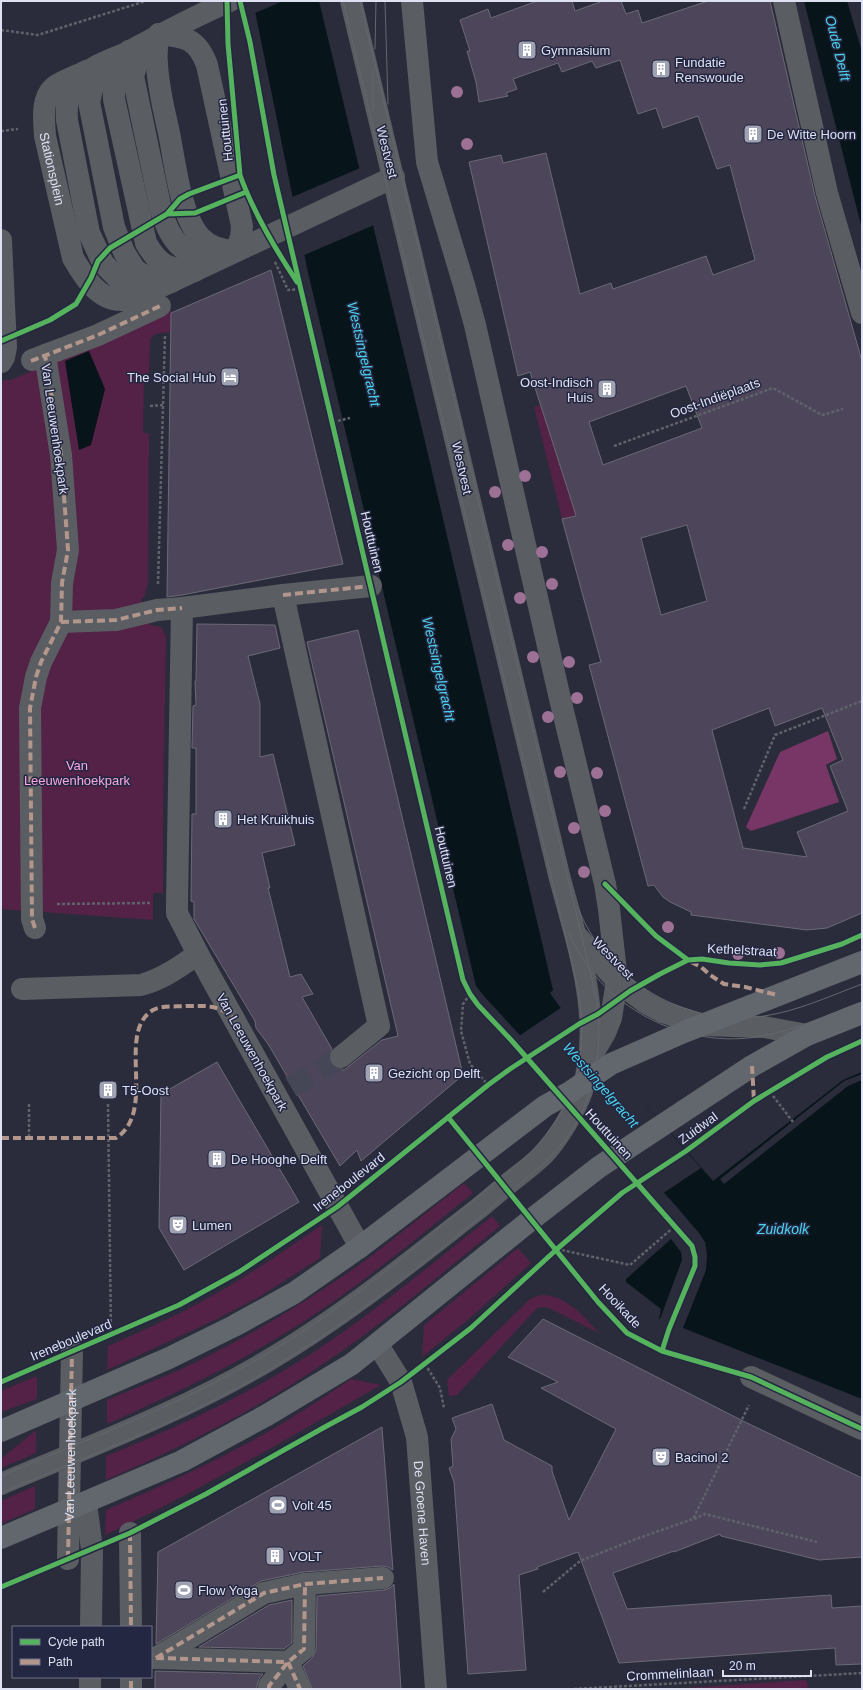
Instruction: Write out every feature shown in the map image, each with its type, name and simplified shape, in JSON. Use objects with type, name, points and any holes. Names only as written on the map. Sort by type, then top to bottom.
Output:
[{"type":"main road","points":[[1,1431],[169,1358],[234,1326],[294,1293],[360,1247],[545,1106],[577,1087],[597,1054],[702,1025],[862,962]]},
{"type":"main road","name":"Zuidwal","points":[[532,1219],[599,1167],[752,1066],[806,1035],[862,1013]]},
{"type":"main road","points":[[1,1538],[77,1507],[182,1461],[254,1422],[352,1364],[378,1345],[532,1219]]},
{"type":"street","name":"Westvest","points":[[351,1],[560,881],[576,933],[597,1054]]},
{"type":"street","name":"Westvest","points":[[412,1],[427,162],[475,325],[561,703],[605,884],[617,981],[611,1018],[597,1054]]},
{"type":"street","points":[[784,1],[828,193],[862,313]]},
{"type":"street","name":"Stationsplein","points":[[153,300],[125,286],[103,263],[89,233],[67,120],[66,104],[69,93],[86,71],[108,62],[159,34],[225,3]]},
{"type":"street","name":"Stationsplein","points":[[159,34],[141,52],[133,76],[164,219],[176,242],[185,250],[196,256],[220,256],[236,251]]},
{"type":"street","points":[[159,34],[181,37],[193,42],[203,53],[207,65],[240,214],[241,238],[236,251]]},
{"type":"street","name":"Stationsplein","points":[[129,51],[114,71],[114,99],[146,243],[155,258],[164,265],[180,270],[195,271]]},
{"type":"street","name":"Stationsplein","points":[[108,62],[96,74],[89,102],[114,227],[124,252],[135,270],[156,282],[171,282]]},
{"type":"street","name":"Stationsplein","points":[[38,358],[98,335],[153,300],[171,282],[394,177]]},
{"type":"street","points":[[1,240],[6,347],[4,357],[1,362]]},
{"type":"street","name":"Van Leeuwenhoekpark","points":[[35,928],[32,919],[30,708],[36,677],[41,662],[61,622],[62,583],[68,550],[62,455],[38,358]]},
{"type":"street","points":[[61,622],[116,620],[157,610],[371,586]]},
{"type":"street","points":[[283,595],[379,1026],[341,1057]]},
{"type":"street","name":"Van Leeuwenhoekpark","points":[[182,608],[177,913],[198,954],[283,1091],[360,1247]]},
{"type":"street","name":"Westvest","points":[[576,933],[617,981],[646,1003],[663,1012],[702,1025],[764,1028],[806,1035]]},
{"type":"street","points":[[22,989],[141,985],[155,981],[172,973],[198,954]]},
{"type":"street","points":[[1,1484],[168,1412],[220,1387],[268,1361],[327,1324],[383,1284],[543,1155],[563,1127],[581,1094],[577,1087]]},
{"type":"street","name":"De Groene Haven","points":[[378,1345],[401,1382],[417,1437],[436,1689]]},
{"type":"street","name":"Van Leeuwenhoekpark","points":[[72,1350],[70,1455],[77,1507],[92,1549],[91,1626]]},
{"type":"street","points":[[756,1379],[862,1429]]},
{"type":"street","name":"Van Leeuwenhoekpark","points":[[68,1559],[77,1507]]},
{"type":"street","points":[[130,1533],[131,1626]]},
{"type":"street","points":[[153,1658],[264,1593],[305,1584],[383,1578]]},
{"type":"street","points":[[269,1689],[269,1686],[288,1662],[304,1649],[305,1584]]},
{"type":"street","points":[[153,1658],[288,1662]]},
{"type":"street","points":[[288,1662],[300,1689]]},
{"type":"street","points":[[90,1678],[90,1689]]},
{"type":"street","points":[[131,1678],[131,1689]]},
{"type":"path","points":[[1,30],[38,35],[146,1]]},
{"type":"path","points":[[278,267],[288,290],[301,289]]},
{"type":"path","points":[[298,282],[303,296]]},
{"type":"path","points":[[157,610],[165,335]]},
{"type":"path","points":[[150,406],[163,405]]},
{"type":"path","points":[[331,414],[334,429]]},
{"type":"path","points":[[333,422],[350,418]]},
{"type":"path","points":[[744,809],[775,735],[862,701]]},
{"type":"path","points":[[54,904],[149,904]]},
{"type":"path","points":[[466,987],[474,999]]},
{"type":"path","points":[[470,994],[464,1004],[461,1031],[470,1064],[488,1085]]},
{"type":"path","points":[[482,1090],[493,1081]]},
{"type":"path","points":[[764,1095],[776,1088]]},
{"type":"path","points":[[770,1092],[792,1121]]},
{"type":"path","points":[[29,1104],[29,1139]]},
{"type":"path","points":[[108,1104],[111,1335]]},
{"type":"path","points":[[532,1219],[561,1255]]},
{"type":"path","points":[[670,1220],[679,1230]]},
{"type":"path","points":[[557,1249],[630,1264],[675,1226]]},
{"type":"path","points":[[551,1255],[563,1244]]},
{"type":"path","points":[[401,1382],[427,1362],[440,1388],[444,1408]]},
{"type":"path","points":[[693,1519],[756,1379]]},
{"type":"path","points":[[543,1592],[580,1561],[705,1514],[817,1542]]},
{"type":"green space","name":"Van Leeuwenhoekpark","points":[[172,310],[170,332],[156,334],[150,340],[149,372],[147,376],[144,377],[143,432],[149,434],[148,583],[145,595],[141,600],[150,625],[161,627],[166,637],[163,893],[153,893],[153,920],[1,909],[1,382],[7,379],[8,381],[30,372]]},
{"type":"green space","points":[[541,405],[576,516],[562,519],[534,407]]},
{"type":"green space","points":[[464,1183],[473,1193],[391,1259],[306,1320],[233,1363],[183,1389],[107,1424],[107,1400],[177,1371],[257,1330],[368,1259]]},
{"type":"green space","points":[[492,1216],[500,1226],[393,1313],[326,1362],[273,1396],[219,1426],[191,1441],[106,1480],[106,1456],[194,1418],[251,1389],[306,1357],[374,1310]]},
{"type":"green space","points":[[322,1225],[320,1258],[259,1297],[217,1319],[107,1370],[108,1346],[178,1314],[217,1293],[263,1265]]},
{"type":"green space","points":[[518,1248],[531,1263],[470,1318],[422,1357],[424,1325]]},
{"type":"green space","points":[[541,1295],[558,1298],[566,1302],[581,1314],[599,1333],[549,1308],[537,1308],[457,1395],[449,1396],[447,1380],[530,1299]]},
{"type":"green space","points":[[37,1376],[37,1399],[1,1412],[1,1391]]},
{"type":"green space","points":[[351,1379],[381,1385],[210,1482],[105,1535],[106,1510],[186,1474],[245,1445],[275,1428]]},
{"type":"green space","points":[[36,1430],[36,1453],[1,1468],[1,1459]]},
{"type":"green space","points":[[35,1486],[35,1509],[1,1524],[1,1501]]},
{"type":"green space","points":[[806,1680],[809,1689],[672,1689]]},
{"type":"shaded area","points":[[828,731],[837,759],[826,765],[839,802],[751,831],[746,827],[780,752]]},
{"type":"water","points":[[253,1],[319,1],[423,433],[553,990],[550,993],[560,1007],[713,1181],[843,1080],[862,1072],[862,1399],[683,1328],[706,1270],[707,1254],[705,1242],[676,1206],[476,986],[307,268]]},
{"type":"water","name":"Oude Delft","points":[[804,1],[847,1],[862,52],[862,229]]},
{"type":"water","points":[[89,351],[105,389],[91,445],[79,450],[65,361]]},
{"type":"water","points":[[671,1239],[681,1252],[682,1260],[659,1319],[661,1309],[626,1282],[626,1279]]},
{"type":"pier","points":[[251,1],[283,1],[253,14]]},
{"type":"pier","points":[[360,168],[374,225],[302,256],[290,198]]},
{"type":"pier","points":[[562,1007],[701,1168],[662,1194],[519,1036]]},
{"type":"pier","points":[[862,1074],[862,1080],[848,1086],[724,1184],[720,1179],[844,1081]]},
{"type":"building","points":[[537,1],[572,1],[575,11],[603,1],[621,1],[626,14],[638,10],[642,23],[708,1],[770,1],[815,196],[862,361],[862,913],[827,928],[807,930],[691,915],[691,912],[663,897],[654,885],[648,886],[589,665],[601,662],[562,519],[576,516],[530,372],[518,376],[469,162],[501,155],[503,163],[546,153],[580,294],[611,283],[613,289],[706,256],[713,275],[755,260],[730,165],[717,169],[698,116],[663,128],[656,108],[638,114],[620,60],[596,68],[592,61],[562,72],[558,63],[513,79],[517,89],[506,93],[508,96],[479,102],[476,82],[467,51],[470,51],[460,20],[488,9],[491,18]],"holes":[[[686,386],[702,428],[603,465],[589,422]],[[687,525],[707,601],[661,615],[641,538]],[[769,708],[775,726],[822,708],[843,760],[830,766],[848,811],[797,832],[807,857],[743,848],[712,730]]]},
{"type":"building","points":[[271,270],[343,564],[167,597],[171,313]]},
{"type":"building","points":[[197,624],[275,625],[280,648],[248,656],[260,704],[260,757],[273,754],[295,845],[262,853],[270,888],[268,888],[290,977],[301,974],[313,994],[302,997],[332,1049],[329,1053],[331,1065],[337,1069],[344,1070],[382,1040],[398,1036],[307,642],[358,630],[463,1075],[361,1161],[357,1150],[340,1166],[268,1044],[256,1028],[255,1021],[194,919],[194,902],[191,901],[192,814],[196,814],[196,748],[192,748],[193,706],[196,705],[195,681]]},
{"type":"building","name":"De Hooghe Delft","points":[[217,1062],[299,1202],[184,1270],[159,1228],[161,1094]]},
{"type":"building","points":[[543,1319],[745,1422],[862,1478],[862,1557],[819,1560],[721,1536],[720,1534],[613,1573],[627,1609],[831,1595],[832,1608],[862,1606],[862,1664],[836,1665],[835,1648],[619,1663],[578,1552],[537,1567],[538,1569],[519,1575],[526,1670],[468,1674],[454,1482],[449,1468],[453,1466],[451,1439],[456,1429],[452,1418],[492,1404],[504,1440],[552,1466],[552,1471],[569,1520],[616,1429],[541,1388],[558,1382],[508,1357]]},
{"type":"building","points":[[382,1427],[393,1570],[382,1566],[304,1572],[261,1581],[156,1644],[158,1552]]},
{"type":"building","points":[[394,1584],[401,1689],[312,1689],[303,1666],[312,1658],[316,1650],[317,1596],[384,1590],[390,1588]]},
{"type":"building","points":[[292,1600],[292,1643],[284,1649],[199,1647],[269,1605]]},
{"type":"building","points":[[155,1671],[263,1674],[259,1679],[256,1689],[155,1689]]},
{"type":"tunnel","points":[[291,1087],[341,1057]]},
{"type":"tram line","points":[[1,1476],[168,1405],[233,1373],[310,1327],[394,1264],[524,1159],[556,1121],[575,1080],[580,1058],[582,1035],[581,1011],[577,985],[343,1]]},
{"type":"tram line","points":[[1,1493],[139,1435],[207,1404],[272,1368],[345,1321],[415,1270],[549,1159],[568,1136],[579,1117],[587,1101],[596,1070],[599,1037],[597,1001],[360,1]]},
{"type":"tram line","points":[[375,49],[376,1]]},
{"type":"tram line","points":[[385,1],[388,104]]},
{"type":"tram line","points":[[373,71],[373,111]]},
{"type":"tram line","points":[[579,910],[592,935],[609,958],[630,978],[654,994],[679,1006],[707,1014],[735,1018],[777,1014],[814,1003],[862,984]]},
{"type":"tram line","points":[[569,932],[582,958],[600,982],[622,1001],[647,1017],[674,1029],[703,1036],[733,1039],[762,1036],[800,1026],[862,1002]]},
{"type":"marked path","points":[[31,361],[98,335],[160,306]]},
{"type":"marked path","points":[[35,928],[32,919],[30,708],[36,677],[41,662],[61,622],[62,583],[68,550],[61,455],[45,355]]},
{"type":"marked path","points":[[283,595],[371,586]]},
{"type":"marked path","points":[[61,622],[116,620],[157,610],[182,608]]},
{"type":"marked path","points":[[691,962],[701,967],[724,984],[745,987],[777,995]]},
{"type":"marked path","points":[[1,1138],[116,1138],[128,1126],[134,1110],[136,1092],[137,1036],[142,1021],[153,1010],[169,1006],[199,1006],[216,1008],[232,1017]]},
{"type":"marked path","points":[[752,1066],[754,1101]]},
{"type":"marked path","points":[[68,1559],[72,1350]]},
{"type":"marked path","points":[[130,1533],[131,1626]]},
{"type":"marked path","points":[[156,1658],[264,1593],[305,1584],[383,1578]]},
{"type":"marked path","points":[[269,1689],[269,1686],[288,1662],[304,1649],[305,1584]]},
{"type":"marked path","points":[[156,1658],[288,1662]]},
{"type":"marked path","points":[[288,1662],[300,1689]]},
{"type":"marked path","points":[[131,1678],[131,1689]]},
{"type":"cycle path","name":"Houttuinen","points":[[227,1],[228,44],[240,175],[251,203],[281,257],[297,282]]},
{"type":"cycle path","name":"Houttuinen","points":[[240,1],[250,42],[274,175],[463,980],[470,994],[478,1005],[512,1041],[692,1246],[695,1257],[695,1266],[669,1329],[662,1351]]},
{"type":"cycle path","points":[[1,341],[50,320],[76,304],[91,278],[98,261],[110,248],[167,214],[180,199],[189,194],[240,175]]},
{"type":"cycle path","points":[[167,214],[195,213],[246,192]]},
{"type":"cycle path","points":[[605,884],[656,936],[688,960]]},
{"type":"cycle path","name":"Kethelstraat","points":[[1,1382],[179,1305],[239,1272],[337,1207],[488,1085],[510,1069],[579,1024],[598,1014],[630,991],[660,974],[688,960],[702,959],[729,963],[760,965],[781,963],[842,944],[862,935]]},
{"type":"cycle path","points":[[1,1587],[130,1533],[206,1494],[362,1407],[401,1382],[471,1328],[557,1249],[622,1193],[686,1151],[754,1101],[827,1057],[862,1041]]},
{"type":"cycle path","name":"Hooikade","points":[[448,1117],[598,1302],[627,1333],[662,1351],[751,1377],[862,1429]]},
{"type":"place","name":"Gymnasium","points":[[527,50]]},
{"type":"place","name":"Fundatie Renswoude","points":[[661,69]]},
{"type":"place","name":"De Witte Hoorn","points":[[753,134]]},
{"type":"place","name":"The Social Hub","points":[[230,377]]},
{"type":"place","name":"Oost-Indisch Huis","points":[[607,389]]},
{"type":"place","name":"Het Kruikhuis","points":[[223,819]]},
{"type":"place","name":"Gezicht op Delft","points":[[374,1073]]},
{"type":"place","name":"T5-Oost","points":[[108,1090]]},
{"type":"place","name":"De Hooghe Delft","points":[[217,1159]]},
{"type":"place","name":"Lumen","points":[[178,1225]]},
{"type":"place","name":"Bacinol 2","points":[[661,1457]]},
{"type":"place","name":"Volt 45","points":[[278,1505]]},
{"type":"place","name":"VOLT","points":[[275,1556]]},
{"type":"place","name":"Flow Yoga","points":[[184,1590]]},
{"type":"water label","name":"Westsingelgracht","points":[[364,354]]},
{"type":"water label","name":"Westsingelgracht","points":[[439,669]]},
{"type":"water label","name":"Westsingelgracht","points":[[601,1085]]},
{"type":"water label","name":"Zuidkolk","points":[[783,1229]]}]
